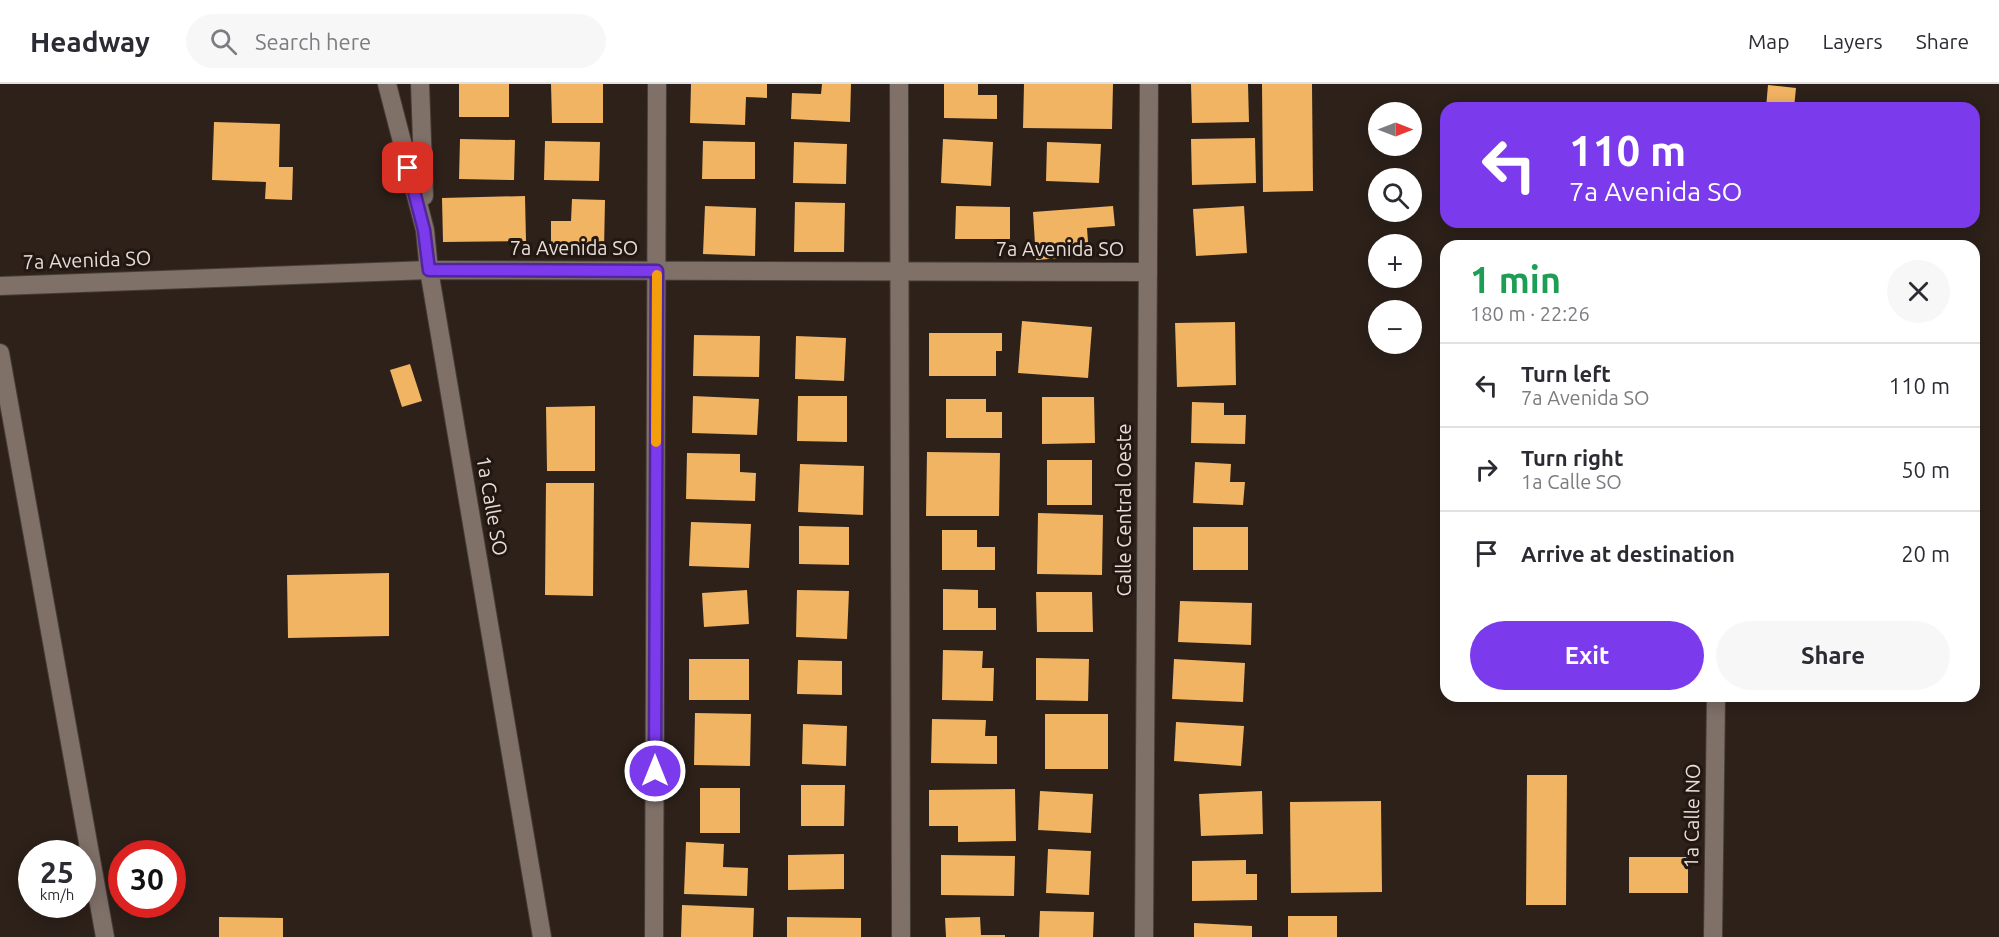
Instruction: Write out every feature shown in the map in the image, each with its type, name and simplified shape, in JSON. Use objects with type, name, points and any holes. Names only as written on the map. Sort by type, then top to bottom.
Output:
[{"type":"street","name":"1a Calle SO","points":[[387,84],[424,230],[542,937]]},
{"type":"street","points":[[420,84],[424,230]]},
{"type":"street","points":[[654,937],[657,84]]},
{"type":"street","points":[[899,84],[901,937]]},
{"type":"street","name":"Calle Central Oeste","points":[[1144,937],[1149,84]]},
{"type":"street","name":"7a Avenida SO","points":[[0,286],[429,270],[1148,272]]},
{"type":"street","points":[[0,353],[105,937]]},
{"type":"street","name":"1a Calle NO","points":[[1713,937],[1716,702]]},
{"type":"building","points":[[459,84],[509,84],[509,117],[459,117]]},
{"type":"building","points":[[551,84],[603,84],[603,123],[552,123]]},
{"type":"building","points":[[691,84],[767,84],[767,98],[746,97],[745,125],[690,123]]},
{"type":"building","points":[[822,84],[851,84],[850,122],[791,119],[792,93],[821,94]]},
{"type":"building","points":[[944,84],[978,84],[978,95],[997,95],[997,119],[944,118]]},
{"type":"building","points":[[1024,84],[1113,84],[1112,129],[1023,128]]},
{"type":"building","points":[[1191,84],[1248,84],[1249,122],[1192,123]]},
{"type":"building","points":[[1262,84],[1312,84],[1313,191],[1263,192]]},
{"type":"building","points":[[1768,85],[1796,88],[1795,102],[1767,102]]},
{"type":"building","points":[[214,122],[280,124],[279,167],[293,167],[292,200],[265,199],[266,182],[212,180]]},
{"type":"building","points":[[1255,138],[1256,183],[1192,185],[1191,139]]},
{"type":"building","points":[[460,139],[515,140],[514,180],[459,179]]},
{"type":"building","points":[[943,139],[993,142],[991,186],[941,183]]},
{"type":"building","points":[[545,141],[600,142],[599,181],[544,180]]},
{"type":"building","points":[[703,141],[755,142],[755,179],[702,179]]},
{"type":"building","points":[[794,142],[847,144],[846,184],[793,183]]},
{"type":"building","points":[[1047,142],[1101,144],[1099,183],[1046,181]]},
{"type":"building","points":[[525,196],[526,241],[443,242],[442,198]]},
{"type":"building","points":[[572,199],[605,200],[604,250],[551,250],[551,221],[571,221]]},
{"type":"building","points":[[795,202],[845,203],[844,252],[794,252]]},
{"type":"building","points":[[705,206],[756,208],[755,256],[703,254]]},
{"type":"building","points":[[956,206],[1010,207],[1010,239],[955,239]]},
{"type":"building","points":[[1113,206],[1115,226],[1087,228],[1089,256],[1036,260],[1033,212]]},
{"type":"building","points":[[1244,206],[1247,253],[1196,256],[1193,209]]},
{"type":"building","points":[[1022,321],[1092,327],[1088,378],[1018,373]]},
{"type":"building","points":[[1235,322],[1236,385],[1177,387],[1175,323]]},
{"type":"building","points":[[929,333],[1002,333],[1002,351],[996,351],[996,376],[929,376]]},
{"type":"building","points":[[694,335],[760,336],[759,377],[693,376]]},
{"type":"building","points":[[796,336],[846,338],[844,381],[795,379]]},
{"type":"building","points":[[410,364],[422,401],[402,407],[390,370]]},
{"type":"building","points":[[693,396],[759,399],[757,435],[692,433]]},
{"type":"building","points":[[798,396],[847,396],[847,442],[797,441]]},
{"type":"building","points":[[1042,397],[1094,397],[1095,443],[1042,444]]},
{"type":"building","points":[[946,399],[986,399],[986,412],[1002,412],[1002,438],[946,438]]},
{"type":"building","points":[[1192,402],[1224,403],[1224,415],[1246,415],[1245,444],[1191,443]]},
{"type":"building","points":[[595,406],[595,471],[547,471],[546,407]]},
{"type":"building","points":[[927,452],[1000,453],[999,516],[926,516]]},
{"type":"building","points":[[687,453],[740,454],[740,472],[756,473],[755,501],[686,499]]},
{"type":"building","points":[[1047,460],[1092,460],[1092,505],[1047,505]]},
{"type":"building","points":[[1195,462],[1231,464],[1230,482],[1245,482],[1243,505],[1193,503]]},
{"type":"building","points":[[800,464],[864,466],[863,515],[798,512]]},
{"type":"building","points":[[546,483],[594,483],[593,596],[545,595]]},
{"type":"building","points":[[1038,513],[1103,515],[1102,575],[1037,574]]},
{"type":"building","points":[[691,522],[751,524],[749,568],[689,566]]},
{"type":"building","points":[[799,526],[849,527],[849,565],[799,564]]},
{"type":"building","points":[[1193,527],[1248,527],[1248,570],[1193,570]]},
{"type":"building","points":[[942,530],[977,530],[977,547],[995,547],[995,570],[942,570]]},
{"type":"building","points":[[389,573],[389,636],[288,638],[287,575]]},
{"type":"building","points":[[943,589],[978,590],[978,608],[996,608],[996,630],[943,630]]},
{"type":"building","points":[[747,590],[749,624],[704,627],[702,593]]},
{"type":"building","points":[[797,590],[849,591],[847,639],[796,637]]},
{"type":"building","points":[[1036,592],[1092,592],[1093,632],[1037,632]]},
{"type":"building","points":[[1180,601],[1252,603],[1251,645],[1178,642]]},
{"type":"building","points":[[943,650],[983,651],[982,668],[994,668],[993,701],[942,700]]},
{"type":"building","points":[[1036,658],[1089,659],[1088,701],[1036,700]]},
{"type":"building","points":[[689,659],[749,659],[749,700],[689,700]]},
{"type":"building","points":[[1174,659],[1245,663],[1243,702],[1172,699]]},
{"type":"building","points":[[798,660],[842,661],[842,695],[797,694]]},
{"type":"building","points":[[695,713],[751,714],[750,766],[694,765]]},
{"type":"building","points":[[1045,714],[1108,714],[1108,769],[1045,769]]},
{"type":"building","points":[[932,719],[986,720],[985,736],[997,736],[997,764],[931,763]]},
{"type":"building","points":[[1176,722],[1244,726],[1241,766],[1174,761]]},
{"type":"building","points":[[803,724],[847,726],[846,766],[802,764]]},
{"type":"building","points":[[1527,775],[1567,775],[1566,905],[1526,905]]},
{"type":"building","points":[[801,785],[845,785],[844,826],[801,826]]},
{"type":"building","points":[[700,788],[740,788],[740,833],[700,833]]},
{"type":"building","points":[[1015,789],[1016,841],[958,842],[958,826],[929,826],[929,790]]},
{"type":"building","points":[[1040,791],[1093,794],[1091,833],[1038,830]]},
{"type":"building","points":[[1262,791],[1263,834],[1201,836],[1199,794]]},
{"type":"building","points":[[1381,801],[1382,892],[1291,893],[1290,802]]},
{"type":"building","points":[[686,842],[724,844],[723,867],[748,868],[747,896],[684,894]]},
{"type":"building","points":[[1048,849],[1091,851],[1089,895],[1046,893]]},
{"type":"building","points":[[844,854],[844,889],[788,890],[788,855]]},
{"type":"building","points":[[941,855],[1015,856],[1014,896],[941,895]]},
{"type":"building","points":[[1629,857],[1688,857],[1688,893],[1629,893]]},
{"type":"building","points":[[1246,860],[1246,874],[1257,874],[1257,900],[1192,901],[1192,861]]},
{"type":"building","points":[[682,905],[754,908],[753,937],[681,937]]},
{"type":"building","points":[[1040,911],[1094,912],[1093,937],[1039,937]]},
{"type":"building","points":[[1288,916],[1337,916],[1337,937],[1288,937]]},
{"type":"building","points":[[219,917],[283,918],[283,937],[219,937]]},
{"type":"building","points":[[787,917],[861,918],[861,937],[787,937]]},
{"type":"building","points":[[980,917],[981,935],[1005,935],[1005,937],[946,937],[945,918]]},
{"type":"building","points":[[1194,923],[1252,926],[1252,937],[1194,937]]},
{"type":"slow traffic","points":[[656,442],[657,275]]},
{"type":"route","points":[[408,168],[424,230],[429,270],[657,271],[655,771]]}]
